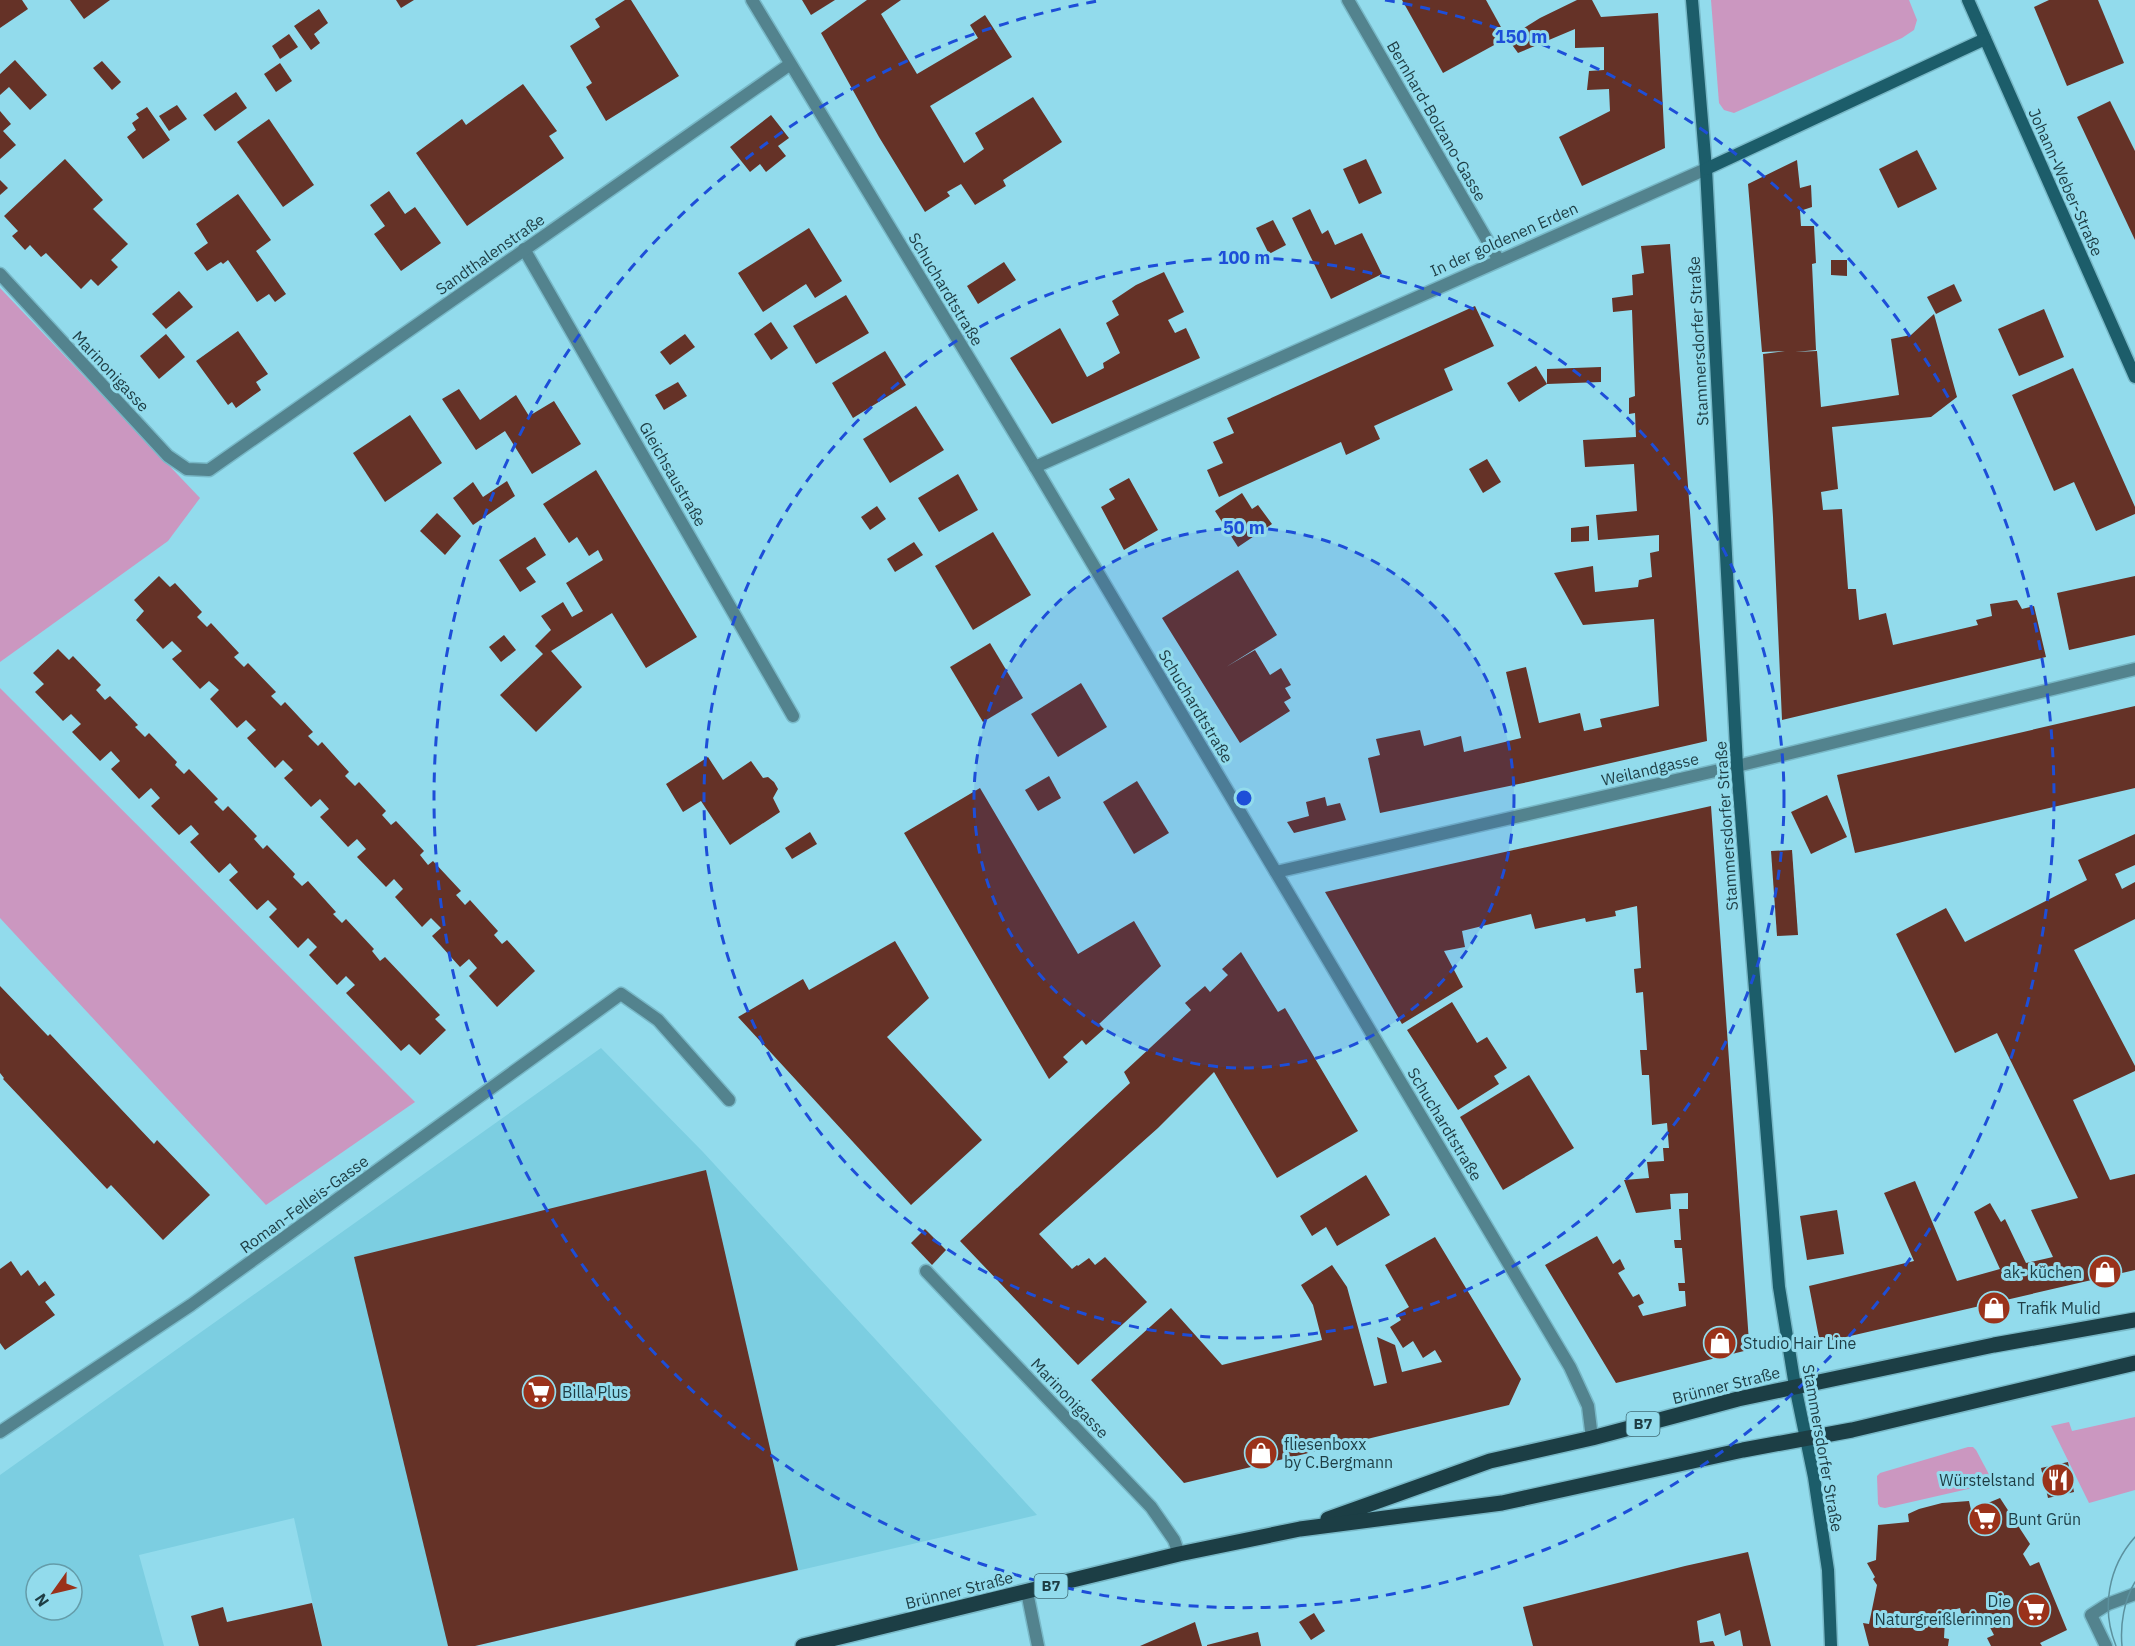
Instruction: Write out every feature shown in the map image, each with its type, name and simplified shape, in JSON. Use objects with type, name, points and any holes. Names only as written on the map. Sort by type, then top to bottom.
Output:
[{"type":"main road","name":"Stammersdorfer Straße","points":[[1692,0],[1706,169],[1737,766],[1779,1287],[1795,1386],[1814,1477],[1828,1570],[1831,1646]]},
{"type":"main road","name":"Johann-Weber-Straße","points":[[1968,0],[2135,377]]},
{"type":"main road","name":"In der goldenen Erden","points":[[1706,169],[1984,39]]},
{"type":"main road","name":"Brünner Straße","points":[[1300,1529],[1490,1461],[1592,1438],[1795,1386],[1994,1345],[2135,1320]]},
{"type":"main road","name":"Brünner Straße","points":[[803,1646],[1179,1554],[1300,1529],[1502,1503],[1743,1450],[1852,1430],[2135,1363]]},
{"type":"street","name":"Schuchardtstraße","points":[[752,0],[789,65],[1035,467],[1570,1367],[1588,1406],[1592,1438]]},
{"type":"street","name":"Bernhard-Bolzano-Gasse","points":[[1348,0],[1498,260]]},
{"type":"street","name":"Sandthalenstraße","points":[[209,470],[789,65]]},
{"type":"street","name":"In der goldenen Erden","points":[[1035,467],[1706,169]]},
{"type":"street","name":"Gleichsaustraße","points":[[524,249],[793,716]]},
{"type":"street","name":"Marinonigasse","points":[[0,274],[168,456],[187,469],[209,470]]},
{"type":"street","name":"Weilandgasse","points":[[1276,872],[1737,766],[2135,669]]},
{"type":"street","name":"Roman-Felleis-Gasse","points":[[0,1432],[191,1305],[621,994],[658,1020],[729,1100]]},
{"type":"street","name":"Marinonigasse","points":[[926,1271],[1151,1507],[1174,1540],[1179,1554]]},
{"type":"street","points":[[1027,1592],[1038,1646]]},
{"type":"street","points":[[2106,1646],[2091,1616],[2108,1604],[2135,1594]]},
{"type":"shaded area","points":[[1711,0],[1909,0],[1917,20],[1914,30],[1902,38],[1734,113],[1724,110],[1719,103]]},
{"type":"shaded area","points":[[0,288],[200,498],[168,541],[0,662]]},
{"type":"shaded area","points":[[0,688],[415,1102],[266,1205],[0,918]]},
{"type":"shaded area","points":[[601,1048],[703,1152],[1037,1515],[475,1646],[322,1646],[294,1518],[139,1555],[164,1646],[0,1646],[0,1475]]},
{"type":"shaded area","points":[[2135,1417],[2135,1490],[2089,1503],[2051,1426],[2069,1422],[2072,1431]]},
{"type":"shaded area","points":[[1968,1447],[1976,1450],[1992,1480],[1990,1484],[1885,1508],[1878,1504],[1877,1476],[1880,1473]]},
{"type":"building","points":[[0,0],[22,0],[28,9],[0,28]]},
{"type":"building","points":[[70,0],[110,0],[84,19]]},
{"type":"building","points":[[396,0],[414,0],[401,8]]},
{"type":"building","points":[[625,0],[631,0],[679,76],[606,121],[586,87],[592,83],[570,46],[600,27],[595,19]]},
{"type":"building","points":[[802,0],[835,0],[811,15]]},
{"type":"building","points":[[867,0],[901,0],[881,14],[917,74],[978,38],[970,25],[985,15],[1012,57],[930,106],[964,163],[984,149],[975,133],[1033,97],[1062,142],[1003,180],[1006,186],[975,205],[961,184],[947,192],[950,196],[925,212],[879,137],[821,33]]},
{"type":"building","points":[[1402,0],[1486,0],[1507,38],[1443,73]]},
{"type":"building","points":[[1577,0],[1592,0],[1601,17],[1658,13],[1665,148],[1582,186],[1559,137],[1610,111],[1609,89],[1587,90],[1589,71],[1604,70],[1604,47],[1575,48],[1575,29],[1518,53],[1510,42],[1519,31]]},
{"type":"building","points":[[2049,0],[2098,0],[2124,63],[2067,86],[2034,7]]},
{"type":"building","points":[[319,9],[328,23],[314,34],[320,43],[311,50],[294,26]]},
{"type":"building","points":[[289,34],[298,47],[280,59],[272,46]]},
{"type":"building","points":[[15,60],[47,95],[30,110],[9,87],[0,95],[0,74]]},
{"type":"building","points":[[102,61],[121,82],[112,90],[93,68]]},
{"type":"building","points":[[280,63],[292,81],[276,92],[264,74]]},
{"type":"building","points":[[523,84],[557,131],[549,136],[564,158],[467,226],[416,153],[462,119],[466,125]]},
{"type":"building","points":[[236,92],[247,108],[215,131],[203,115]]},
{"type":"building","points":[[2110,101],[2135,151],[2135,240],[2077,117]]},
{"type":"building","points":[[177,105],[187,119],[169,131],[159,116]]},
{"type":"building","points":[[147,107],[170,140],[143,159],[127,137],[136,130],[132,123],[139,118],[136,114]]},
{"type":"building","points":[[0,111],[11,124],[3,131],[16,145],[0,159]]},
{"type":"building","points":[[771,115],[789,138],[778,146],[786,156],[766,172],[760,164],[750,172],[730,147]]},
{"type":"building","points":[[269,119],[314,185],[283,207],[237,142]]},
{"type":"building","points":[[1917,150],[1937,189],[1898,208],[1879,169]]},
{"type":"building","points":[[65,159],[103,200],[93,209],[128,244],[111,260],[118,267],[98,286],[91,279],[81,289],[46,253],[41,257],[30,245],[25,250],[12,236],[18,231],[4,216]]},
{"type":"building","points":[[1366,159],[1382,193],[1359,204],[1343,169]]},
{"type":"building","points":[[1797,160],[1800,188],[1811,185],[1812,207],[1800,211],[1801,226],[1814,226],[1816,263],[1812,264],[1816,350],[1795,352],[1817,351],[1821,407],[1899,395],[1891,339],[1911,335],[1934,314],[1957,397],[1931,417],[1832,427],[1838,489],[1821,492],[1823,510],[1842,509],[1848,589],[1856,589],[1859,620],[1886,613],[1893,645],[1978,625],[1976,620],[1992,616],[1990,604],[2017,600],[2022,609],[2034,606],[2046,657],[1782,720],[1763,354],[1785,351],[1762,352],[1748,184]]},
{"type":"building","points":[[0,180],[8,188],[0,195]]},
{"type":"building","points":[[389,191],[405,214],[415,207],[441,243],[401,271],[374,234],[385,226],[370,205]]},
{"type":"building","points":[[238,194],[271,240],[256,251],[286,294],[275,302],[269,294],[257,302],[228,260],[207,271],[194,253],[208,243],[196,224]]},
{"type":"building","points":[[1310,209],[1322,234],[1328,230],[1335,245],[1362,233],[1382,274],[1331,299],[1292,218]]},
{"type":"building","points":[[1273,220],[1286,245],[1269,254],[1256,228]]},
{"type":"building","points":[[809,228],[842,281],[815,298],[806,284],[763,312],[738,273]]},
{"type":"building","points":[[1670,244],[1707,741],[1380,813],[1368,758],[1380,755],[1376,739],[1420,730],[1424,746],[1461,736],[1464,752],[1521,738],[1506,672],[1526,667],[1539,723],[1580,713],[1584,731],[1602,727],[1600,719],[1659,706],[1654,619],[1583,625],[1554,573],[1593,566],[1595,592],[1638,587],[1639,580],[1652,577],[1650,553],[1659,551],[1659,535],[1598,540],[1596,515],[1637,511],[1634,464],[1585,467],[1583,440],[1636,437],[1635,413],[1629,414],[1629,398],[1635,396],[1632,310],[1613,312],[1612,298],[1633,295],[1632,275],[1644,273],[1641,246]]},
{"type":"building","points":[[1831,260],[1847,260],[1847,276],[1831,275]]},
{"type":"building","points":[[1004,262],[1016,280],[978,304],[967,286]]},
{"type":"building","points":[[1164,272],[1184,312],[1168,320],[1175,333],[1186,328],[1200,358],[1052,424],[1010,358],[1060,328],[1087,377],[1104,368],[1103,363],[1120,353],[1106,323],[1119,315],[1112,301],[1136,285]]},
{"type":"building","points":[[1954,284],[1962,301],[1936,314],[1927,297]]},
{"type":"building","points":[[179,291],[193,307],[166,329],[152,314]]},
{"type":"building","points":[[846,295],[869,333],[816,364],[793,326]]},
{"type":"building","points":[[1475,306],[1494,346],[1444,369],[1453,390],[1374,426],[1380,439],[1346,455],[1341,442],[1219,497],[1207,470],[1223,463],[1213,442],[1234,433],[1227,418]]},
{"type":"building","points":[[2044,309],[2064,357],[2019,376],[1998,329]]},
{"type":"building","points":[[771,322],[788,348],[771,360],[754,334]]},
{"type":"building","points":[[238,331],[268,374],[256,382],[261,390],[236,408],[232,402],[228,405],[196,361]]},
{"type":"building","points":[[166,334],[185,357],[159,379],[140,356]]},
{"type":"building","points":[[685,334],[695,347],[670,365],[660,352]]},
{"type":"building","points":[[885,351],[906,385],[853,418],[832,383]]},
{"type":"building","points":[[1536,366],[1547,384],[1519,402],[1507,383]]},
{"type":"building","points":[[1601,367],[1601,382],[1547,384],[1547,369]]},
{"type":"building","points":[[2073,368],[2135,507],[2135,514],[2096,531],[2074,482],[2054,491],[2012,395]]},
{"type":"building","points":[[678,382],[687,396],[664,410],[655,395]]},
{"type":"building","points":[[459,389],[480,420],[516,395],[529,416],[554,401],[581,444],[532,474],[505,431],[476,450],[442,399]]},
{"type":"building","points":[[916,406],[944,450],[890,483],[863,439]]},
{"type":"building","points":[[410,415],[442,463],[385,502],[353,453]]},
{"type":"building","points":[[1487,459],[1501,482],[1483,493],[1469,469]]},
{"type":"building","points":[[596,470],[697,637],[646,668],[612,613],[551,651],[582,687],[536,732],[500,695],[543,654],[535,646],[551,630],[541,616],[563,602],[572,617],[583,611],[566,583],[603,560],[598,550],[589,556],[577,537],[569,543],[543,504]]},
{"type":"building","points":[[958,474],[978,510],[939,532],[918,498]]},
{"type":"building","points":[[1129,478],[1158,530],[1124,550],[1101,507],[1115,499],[1109,489]]},
{"type":"building","points":[[507,481],[515,496],[473,525],[453,498],[473,482],[483,497]]},
{"type":"building","points":[[1242,493],[1252,509],[1258,505],[1272,524],[1238,547],[1215,511]]},
{"type":"building","points":[[877,506],[886,519],[870,530],[861,517]]},
{"type":"building","points":[[437,513],[461,536],[445,555],[420,531]]},
{"type":"building","points":[[1589,526],[1589,541],[1571,542],[1571,528]]},
{"type":"building","points":[[993,532],[1031,595],[973,630],[935,566]]},
{"type":"building","points":[[535,537],[546,555],[526,568],[536,582],[520,592],[499,560]]},
{"type":"building","points":[[914,542],[923,555],[895,572],[887,559]]},
{"type":"building","points":[[1238,570],[1277,635],[1226,667],[1255,650],[1270,675],[1281,668],[1291,685],[1285,688],[1291,698],[1284,702],[1290,711],[1240,743],[1162,618]]},
{"type":"building","points":[[159,576],[170,587],[175,583],[202,612],[197,617],[207,627],[211,623],[239,653],[234,657],[244,667],[248,663],[276,692],[271,696],[281,706],[285,702],[313,732],[308,736],[318,746],[322,742],[349,772],[345,776],[355,786],[359,782],[386,811],[382,815],[391,825],[396,821],[424,851],[420,855],[428,865],[433,861],[461,891],[456,895],[465,905],[470,900],[498,931],[494,935],[502,944],[507,940],[535,971],[497,1007],[469,976],[477,968],[469,959],[460,967],[432,936],[441,928],[431,918],[422,927],[395,897],[403,889],[394,879],[386,887],[357,857],[366,849],[357,839],[348,847],[320,817],[329,809],[320,799],[311,807],[284,778],[293,770],[283,760],[275,768],[247,738],[256,730],[246,720],[237,728],[210,699],[219,690],[209,681],[200,689],[172,659],[182,651],[172,641],[163,649],[136,620],[144,611],[134,600]]},
{"type":"building","points":[[2135,576],[2135,635],[2069,650],[2057,593]]},
{"type":"building","points":[[504,635],[516,650],[501,662],[489,647]]},
{"type":"building","points":[[990,643],[1023,698],[983,722],[950,667]]},
{"type":"building","points":[[58,649],[69,660],[73,656],[101,685],[96,690],[105,700],[110,696],[138,725],[135,727],[145,737],[149,733],[177,762],[175,765],[184,774],[189,769],[218,799],[214,802],[223,811],[228,806],[257,836],[254,839],[263,849],[267,845],[295,874],[293,877],[302,886],[308,881],[336,912],[333,914],[342,923],[346,919],[374,949],[372,951],[380,961],[385,957],[440,1015],[435,1019],[446,1030],[420,1055],[409,1044],[401,1051],[346,993],[355,985],[346,976],[337,985],[309,955],[317,947],[308,938],[298,948],[269,917],[277,909],[268,900],[257,910],[229,880],[238,872],[230,863],[219,873],[190,842],[199,834],[191,825],[179,835],[151,806],[160,798],[151,788],[139,799],[111,769],[120,761],[111,751],[100,761],[72,732],[81,724],[71,714],[63,721],[35,692],[44,684],[33,673]]},
{"type":"building","points":[[1081,683],[1107,727],[1058,757],[1031,714]]},
{"type":"building","points":[[2135,706],[2135,788],[1855,853],[1837,775]]},
{"type":"building","points":[[708,757],[723,780],[751,761],[763,778],[768,777],[778,789],[773,798],[780,812],[730,845],[701,801],[683,812],[666,784]]},
{"type":"building","points":[[1049,776],[1061,798],[1038,811],[1025,790]]},
{"type":"building","points":[[1137,781],[1169,833],[1134,854],[1103,802]]},
{"type":"building","points":[[980,788],[1078,954],[1134,921],[1161,966],[1099,1024],[1104,1029],[1086,1045],[1082,1040],[1063,1057],[1068,1062],[1049,1079],[904,833]]},
{"type":"building","points":[[1827,795],[1847,837],[1811,854],[1791,812]]},
{"type":"building","points":[[1325,797],[1327,806],[1340,803],[1346,820],[1294,833],[1287,822],[1309,816],[1306,802]]},
{"type":"building","points":[[1711,806],[1749,1342],[1744,1351],[1616,1383],[1545,1265],[1597,1236],[1613,1264],[1620,1259],[1625,1269],[1618,1273],[1633,1297],[1639,1294],[1644,1303],[1638,1306],[1643,1316],[1686,1306],[1685,1291],[1679,1291],[1678,1283],[1685,1283],[1682,1248],[1675,1248],[1674,1240],[1681,1240],[1679,1209],[1688,1209],[1688,1193],[1670,1194],[1671,1209],[1636,1213],[1624,1180],[1649,1178],[1647,1162],[1664,1161],[1663,1148],[1669,1148],[1667,1123],[1652,1125],[1649,1075],[1642,1075],[1640,1050],[1647,1050],[1643,992],[1636,993],[1634,969],[1641,968],[1637,906],[1615,911],[1616,916],[1586,922],[1585,918],[1535,929],[1531,914],[1462,931],[1465,947],[1444,951],[1463,987],[1402,1024],[1325,892]]},
{"type":"building","points":[[810,832],[817,844],[792,859],[785,848]]},
{"type":"building","points":[[2135,834],[2135,865],[2115,874],[2122,889],[2135,882],[2135,919],[2074,950],[2135,1066],[2135,1071],[2073,1100],[2110,1180],[2135,1174],[2135,1270],[1820,1343],[1809,1286],[1914,1261],[1884,1193],[1915,1181],[1957,1281],[2000,1269],[1974,1212],[1990,1203],[2001,1222],[2005,1219],[2026,1263],[2053,1257],[2031,1210],[2078,1198],[1997,1033],[1955,1053],[1896,934],[1946,908],[1965,942],[2087,880],[2078,860]]},
{"type":"building","points":[[1792,850],[1798,935],[1777,936],[1771,851]]},
{"type":"building","points":[[895,941],[929,998],[887,1037],[982,1140],[911,1205],[738,1017],[803,979],[809,990]]},
{"type":"building","points":[[1241,952],[1278,1012],[1285,1008],[1358,1131],[1277,1178],[1214,1072],[1158,1128],[1039,1234],[1072,1269],[1089,1258],[1095,1265],[1105,1257],[1147,1302],[1078,1365],[960,1241],[1130,1083],[1124,1072],[1191,1010],[1185,1003],[1205,986],[1210,992],[1228,975],[1222,969]]},
{"type":"building","points":[[0,986],[48,1036],[50,1034],[154,1144],[157,1140],[210,1195],[163,1240],[111,1185],[107,1189],[3,1079],[0,1073]]},
{"type":"building","points":[[1452,1002],[1477,1043],[1487,1037],[1507,1068],[1494,1076],[1499,1084],[1458,1110],[1407,1030]]},
{"type":"building","points":[[1529,1075],[1574,1148],[1503,1190],[1460,1117]]},
{"type":"building","points":[[706,1170],[798,1570],[475,1646],[448,1646],[354,1257]]},
{"type":"building","points":[[1366,1175],[1390,1215],[1337,1246],[1326,1227],[1312,1236],[1300,1216]]},
{"type":"building","points":[[1837,1210],[1844,1254],[1807,1260],[1800,1216]]},
{"type":"building","points":[[925,1229],[946,1250],[932,1265],[911,1243]]},
{"type":"building","points":[[1435,1237],[1521,1379],[1509,1405],[1184,1483],[1091,1380],[1171,1308],[1222,1365],[1322,1340],[1313,1305],[1301,1285],[1332,1265],[1347,1287],[1374,1386],[1387,1383],[1377,1337],[1395,1345],[1402,1372],[1442,1362],[1435,1350],[1423,1358],[1413,1341],[1403,1348],[1390,1327],[1401,1320],[1397,1314],[1409,1307],[1385,1265]]},
{"type":"building","points":[[11,1261],[21,1276],[28,1270],[39,1286],[45,1281],[55,1295],[45,1302],[55,1315],[5,1350],[0,1343],[0,1269]]},
{"type":"building","points":[[2068,1462],[2074,1492],[2048,1498],[2041,1468]]},
{"type":"building","points":[[2000,1498],[2030,1544],[2023,1554],[2030,1566],[2039,1562],[2067,1630],[2040,1643],[2042,1646],[1991,1646],[1987,1638],[1994,1635],[1983,1614],[1962,1616],[1960,1608],[1939,1614],[1939,1620],[1945,1620],[1944,1638],[1949,1639],[1948,1646],[1869,1646],[1863,1623],[1869,1624],[1877,1585],[1867,1563],[1876,1560],[1878,1525],[1909,1522],[1908,1514],[1942,1503],[1969,1501],[1971,1510]]},
{"type":"building","points":[[1748,1552],[1771,1646],[1743,1646],[1740,1630],[1725,1636],[1720,1613],[1697,1621],[1700,1643],[1713,1641],[1715,1646],[1533,1646],[1523,1607]]},
{"type":"building","points":[[312,1603],[322,1646],[199,1646],[191,1616],[223,1607],[227,1622]]},
{"type":"building","points":[[1314,1613],[1325,1631],[1311,1640],[1299,1622]]},
{"type":"building","points":[[1195,1622],[1202,1646],[1140,1646]]},
{"type":"building","points":[[1258,1632],[1261,1646],[1207,1646],[1207,1645]]},
{"type":"tram line","points":[[2116,1646],[2109,1618],[2110,1589],[2119,1561],[2135,1537]]},
{"type":"tram line","points":[[2122,1646],[2124,1613],[2135,1582]]},
{"type":"place","name":"ak- küchen","points":[[2105,1272]]},
{"type":"place","name":"Trafik Mulid","points":[[1994,1308]]},
{"type":"place","name":"Studio Hair Line","points":[[1720,1343]]},
{"type":"place","name":"Billa Plus","points":[[539,1392]]},
{"type":"place","name":"fliesenboxx by C.Bergmann","points":[[1261,1453]]},
{"type":"place","name":"Würstelstand","points":[[2058,1480]]},
{"type":"place","name":"Bunt Grün","points":[[1985,1519]]},
{"type":"place","name":"Die Naturgreißlerinnen","points":[[2034,1610]]}]
